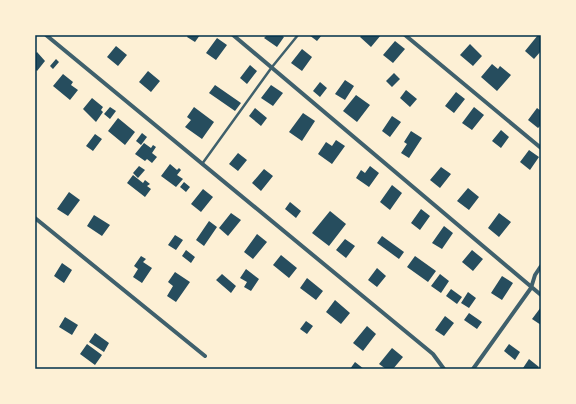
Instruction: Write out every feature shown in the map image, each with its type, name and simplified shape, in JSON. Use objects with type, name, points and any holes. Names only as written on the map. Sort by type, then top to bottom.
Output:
[{"type":"street","points":[[46,35],[433,354],[444,369]]},
{"type":"street","points":[[232,35],[272,67],[541,295]]},
{"type":"street","points":[[405,35],[541,148]]},
{"type":"street","points":[[35,218],[205,356]]},
{"type":"street","points":[[473,369],[531,288],[535,275],[541,266]]},
{"type":"lane","points":[[202,165],[272,67],[298,35]]},
{"type":"building","points":[[188,35],[200,35],[195,42],[187,37]]},
{"type":"building","points":[[267,35],[281,35],[284,37],[277,47],[264,38]]},
{"type":"building","points":[[309,35],[322,35],[317,41]]},
{"type":"building","points":[[362,35],[381,35],[371,47],[360,37]]},
{"type":"building","points":[[538,35],[541,35],[541,51],[534,59],[525,51]]},
{"type":"building","points":[[217,38],[227,45],[216,60],[206,53]]},
{"type":"building","points":[[395,41],[405,49],[393,63],[383,55]]},
{"type":"building","points":[[470,44],[482,56],[473,66],[460,55]]},
{"type":"building","points":[[116,46],[127,55],[118,66],[107,57]]},
{"type":"building","points":[[302,49],[312,57],[302,71],[291,63]]},
{"type":"building","points":[[37,52],[45,61],[37,71],[35,69],[35,54]]},
{"type":"building","points":[[56,59],[59,62],[53,69],[50,66]]},
{"type":"building","points":[[492,64],[498,69],[500,66],[511,75],[497,91],[481,77]]},
{"type":"building","points":[[250,65],[257,71],[247,84],[240,78]]},
{"type":"building","points":[[148,71],[160,81],[151,92],[139,82]]},
{"type":"building","points":[[394,73],[400,79],[392,87],[386,81]]},
{"type":"building","points":[[63,74],[73,82],[71,85],[78,90],[70,100],[53,86]]},
{"type":"building","points":[[345,80],[354,86],[345,100],[335,94]]},
{"type":"building","points":[[320,82],[327,88],[320,97],[313,91]]},
{"type":"building","points":[[215,85],[241,103],[235,111],[209,93]]},
{"type":"building","points":[[271,85],[283,93],[273,106],[261,98]]},
{"type":"building","points":[[406,90],[417,99],[410,107],[400,98]]},
{"type":"building","points":[[456,92],[465,99],[454,113],[445,106]]},
{"type":"building","points":[[356,95],[370,105],[357,122],[343,111]]},
{"type":"building","points":[[92,98],[103,107],[101,110],[103,112],[96,122],[83,109]]},
{"type":"building","points":[[110,107],[116,111],[110,119],[104,114]]},
{"type":"building","points":[[194,107],[214,122],[202,139],[185,127],[191,120],[187,117]]},
{"type":"building","points":[[474,107],[484,115],[472,130],[462,123]]},
{"type":"building","points":[[255,108],[267,118],[261,126],[249,116]]},
{"type":"building","points":[[537,108],[541,111],[541,125],[538,128],[528,120]]},
{"type":"building","points":[[303,113],[315,121],[302,141],[289,132]]},
{"type":"building","points":[[392,116],[401,122],[390,137],[382,131]]},
{"type":"building","points":[[118,118],[135,132],[125,145],[108,131]]},
{"type":"building","points":[[501,130],[509,137],[501,148],[492,141]]},
{"type":"building","points":[[411,131],[422,138],[409,158],[401,153],[407,144],[404,142]]},
{"type":"building","points":[[142,133],[147,137],[141,145],[136,141]]},
{"type":"building","points":[[95,134],[102,139],[93,151],[86,146]]},
{"type":"building","points":[[336,140],[345,146],[332,164],[318,154],[326,142],[332,146]]},
{"type":"building","points":[[144,143],[151,148],[153,145],[156,147],[152,153],[157,157],[152,163],[147,159],[145,161],[135,154]]},
{"type":"building","points":[[529,150],[539,157],[530,170],[520,162]]},
{"type":"building","points":[[238,153],[247,160],[238,171],[229,164]]},
{"type":"building","points":[[170,164],[177,170],[179,168],[181,170],[177,175],[183,179],[176,187],[161,176]]},
{"type":"building","points":[[139,166],[145,170],[138,178],[133,173]]},
{"type":"building","points":[[370,166],[379,173],[369,187],[356,178],[361,170],[365,173]]},
{"type":"building","points":[[441,167],[451,174],[440,188],[430,180]]},
{"type":"building","points":[[264,169],[273,176],[261,191],[252,183]]},
{"type":"building","points":[[133,175],[143,183],[145,180],[150,184],[147,186],[151,189],[145,197],[127,183]]},
{"type":"building","points":[[184,182],[190,187],[186,192],[180,187]]},
{"type":"building","points":[[392,185],[402,193],[390,210],[380,202]]},
{"type":"building","points":[[468,188],[479,197],[469,210],[457,201]]},
{"type":"building","points":[[203,189],[213,197],[201,212],[191,204]]},
{"type":"building","points":[[69,192],[80,200],[68,216],[57,209]]},
{"type":"building","points":[[290,202],[301,211],[296,218],[285,209]]},
{"type":"building","points":[[421,209],[430,216],[420,230],[411,223]]},
{"type":"building","points":[[330,211],[346,224],[329,246],[312,233]]},
{"type":"building","points":[[231,213],[241,220],[228,236],[219,228]]},
{"type":"building","points":[[499,213],[511,222],[499,237],[488,228]]},
{"type":"building","points":[[94,215],[110,225],[102,236],[87,226]]},
{"type":"building","points":[[209,221],[217,227],[204,246],[196,240]]},
{"type":"building","points":[[444,226],[453,233],[442,249],[432,243]]},
{"type":"building","points":[[257,234],[267,242],[253,259],[244,252]]},
{"type":"building","points":[[175,235],[183,240],[176,250],[168,245]]},
{"type":"building","points":[[382,236],[404,252],[399,259],[377,243]]},
{"type":"building","points":[[345,239],[355,246],[346,258],[336,250]]},
{"type":"building","points":[[186,250],[195,257],[191,263],[182,256]]},
{"type":"building","points":[[472,250],[483,259],[473,271],[462,262]]},
{"type":"building","points":[[281,255],[297,268],[289,278],[273,265]]},
{"type":"building","points":[[141,256],[146,259],[143,262],[152,268],[142,283],[133,277],[138,269],[134,266]]},
{"type":"building","points":[[415,256],[436,271],[428,282],[407,267]]},
{"type":"building","points":[[62,263],[72,270],[64,283],[54,276]]},
{"type":"building","points":[[377,268],[386,276],[377,287],[368,280]]},
{"type":"building","points":[[246,269],[259,279],[251,291],[244,287],[247,282],[240,278]]},
{"type":"building","points":[[175,272],[190,282],[176,302],[167,296],[173,286],[168,282]]},
{"type":"building","points":[[222,274],[236,286],[231,293],[216,280]]},
{"type":"building","points":[[440,274],[449,281],[441,293],[431,286]]},
{"type":"building","points":[[502,276],[513,283],[502,300],[491,293]]},
{"type":"building","points":[[307,278],[323,291],[316,300],[300,288]]},
{"type":"building","points":[[451,289],[462,297],[457,304],[446,296]]},
{"type":"building","points":[[468,292],[476,298],[469,308],[461,303]]},
{"type":"building","points":[[335,300],[350,313],[341,324],[326,312]]},
{"type":"building","points":[[541,307],[541,325],[532,319]]},
{"type":"building","points":[[469,313],[482,322],[477,329],[464,320]]},
{"type":"building","points":[[445,316],[454,323],[444,336],[435,330]]},
{"type":"building","points":[[65,317],[78,325],[72,335],[59,327]]},
{"type":"building","points":[[306,321],[313,326],[307,334],[300,329]]},
{"type":"building","points":[[367,326],[376,334],[363,351],[353,343]]},
{"type":"building","points":[[95,333],[109,343],[104,352],[89,342]]},
{"type":"building","points":[[87,344],[102,355],[95,365],[80,354]]},
{"type":"building","points":[[509,344],[520,352],[515,360],[504,351]]},
{"type":"building","points":[[392,348],[403,357],[393,369],[386,369],[379,364]]},
{"type":"building","points":[[529,359],[539,367],[537,369],[523,368]]},
{"type":"building","points":[[355,362],[364,369],[350,369]]}]
